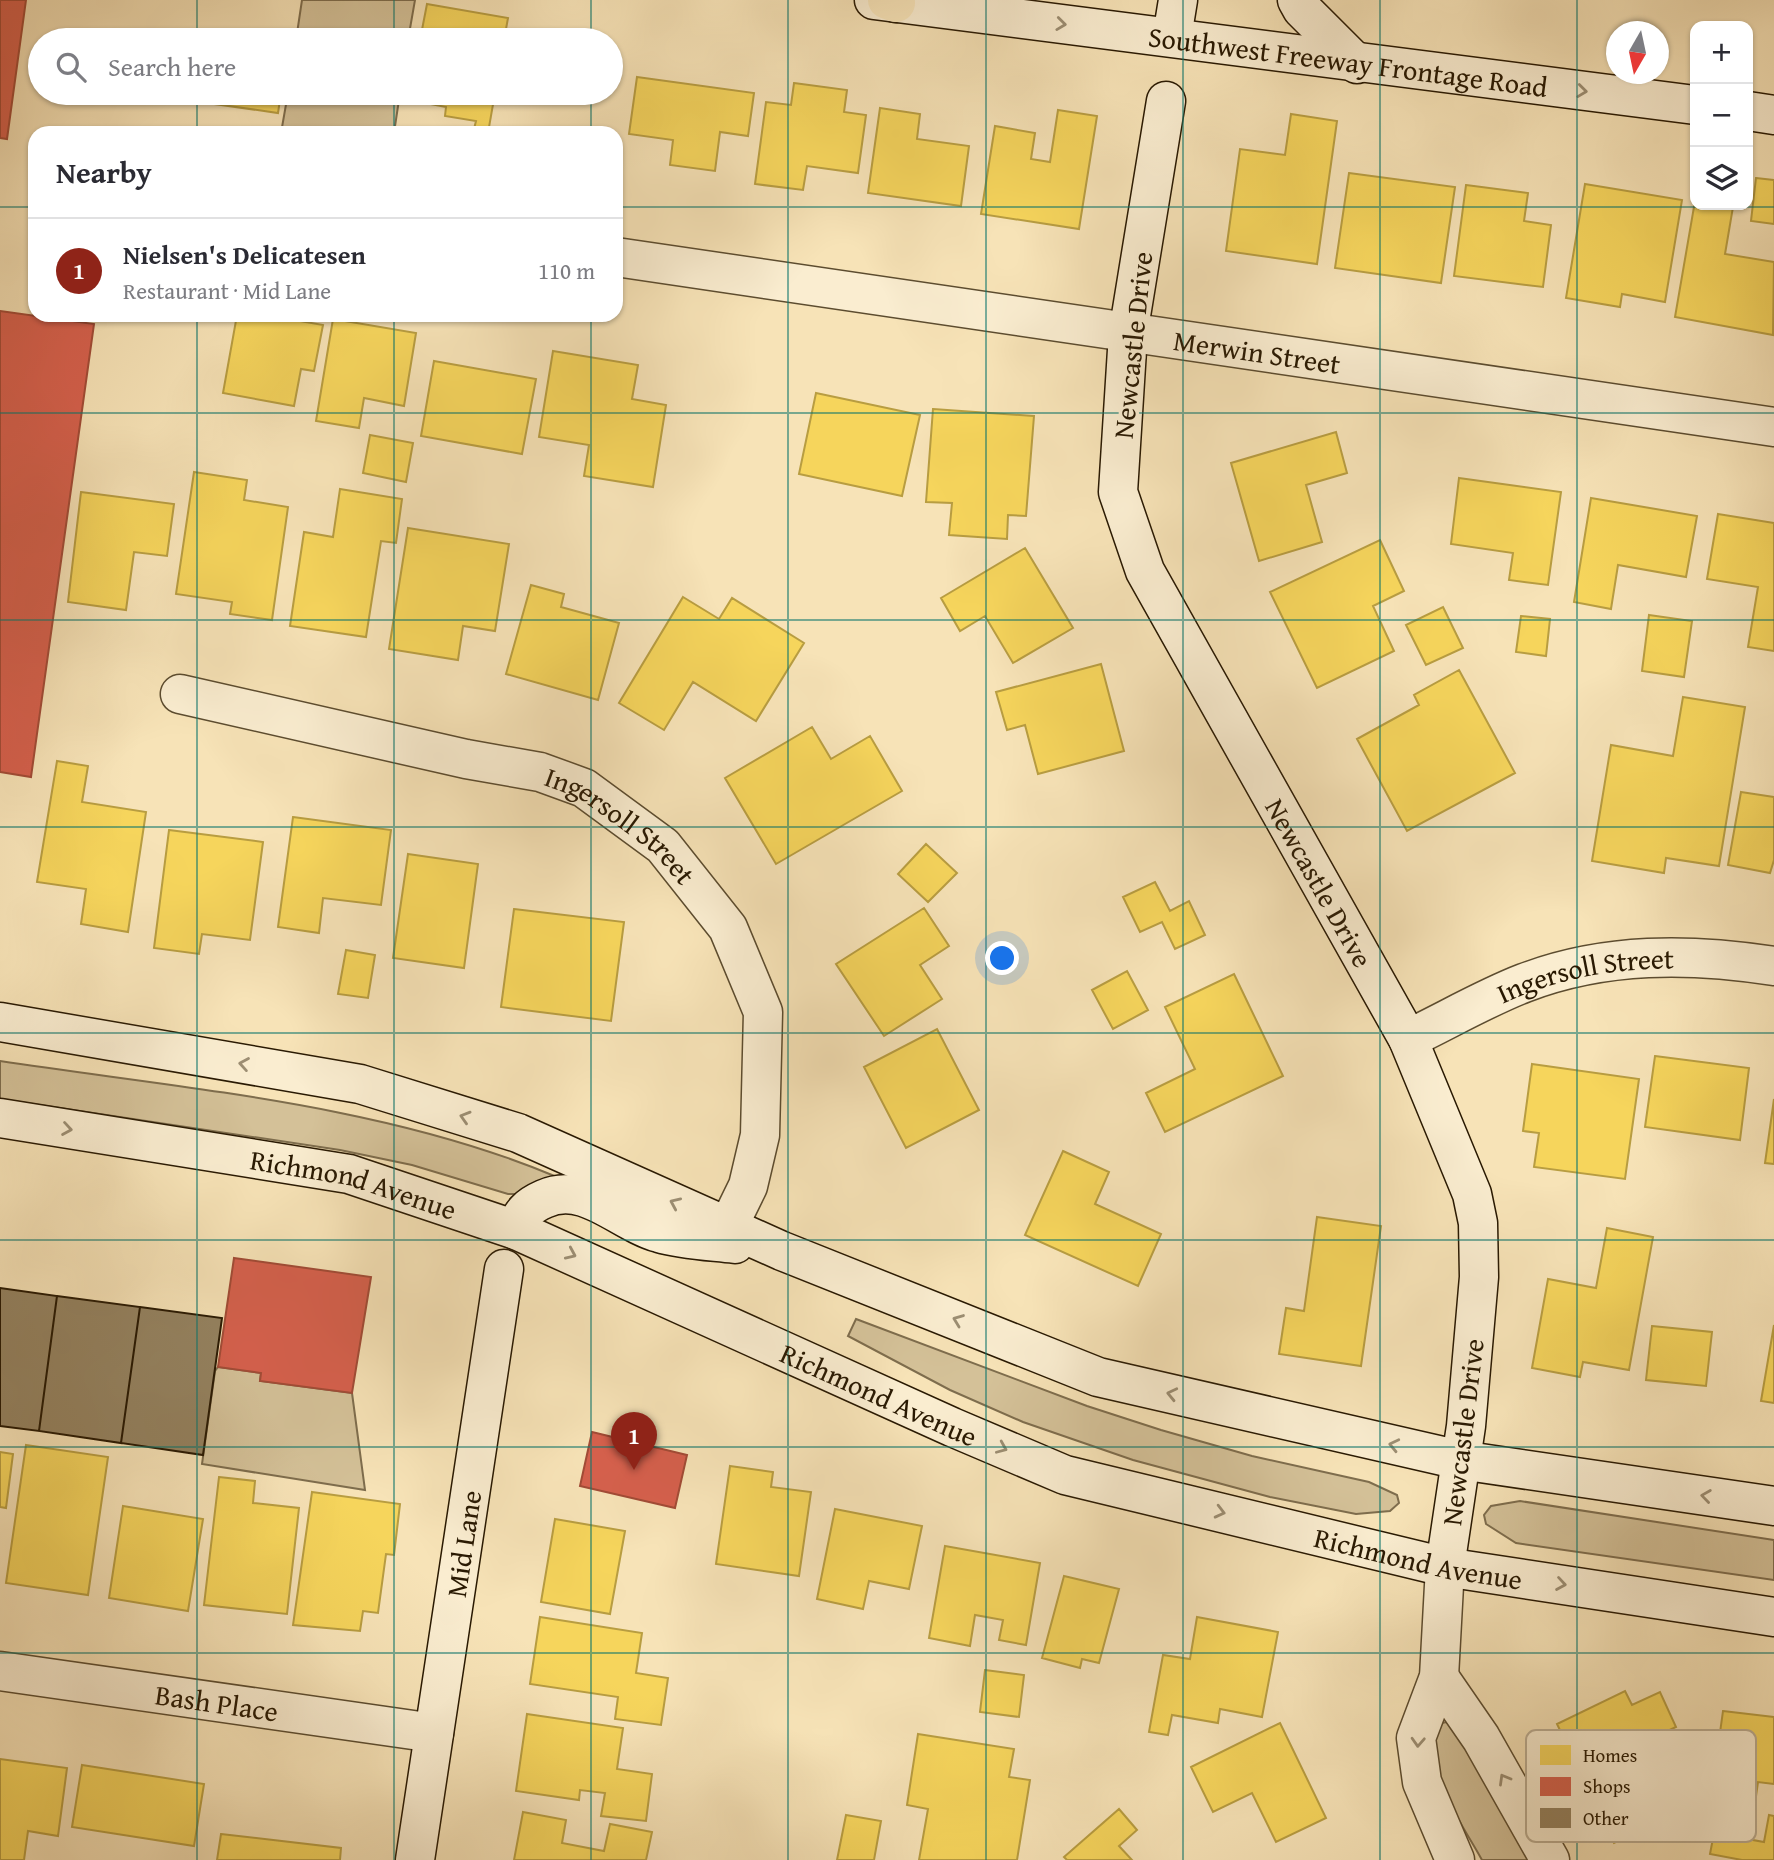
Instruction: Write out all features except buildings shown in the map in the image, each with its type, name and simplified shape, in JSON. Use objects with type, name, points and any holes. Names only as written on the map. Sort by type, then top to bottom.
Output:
[{"type":"street","points":[[1172,37],[1178,0]]},
{"type":"street","points":[[1297,0],[1302,9],[1357,64]]},
{"type":"street","name":"Southwest Freeway Frontage Road","points":[[886,1],[1172,37],[1357,64],[1690,104]]},
{"type":"street","name":"Newcastle Drive","points":[[1166,101],[1128,334],[1118,492],[1145,571],[1408,1039],[1461,1163],[1472,1194],[1478,1223],[1479,1277],[1461,1460],[1445,1567],[1439,1677],[1416,1738],[1422,1783],[1455,1860]]},
{"type":"street","points":[[1753,112],[1774,115]]},
{"type":"street","name":"Merwin Street","points":[[623,258],[1774,427]]},
{"type":"street","name":"Ingersoll Street","points":[[180,694],[540,772],[584,788],[663,846],[728,928],[763,1012],[760,1135],[748,1186],[728,1227]]},
{"type":"street","name":"Ingersoll Street","points":[[1408,1039],[1525,983],[1617,959],[1711,957],[1774,966]]},
{"type":"street","points":[[0,1022],[360,1084],[518,1133],[782,1251],[1098,1377],[1461,1460],[1774,1506]]},
{"type":"street","name":"Richmond Avenue","points":[[0,1118],[349,1174],[516,1230],[952,1427],[1065,1475],[1445,1567],[1774,1617]]},
{"type":"street","name":"Mid Lane","points":[[415,1860],[504,1269],[521,1215],[532,1204],[558,1192],[588,1199],[658,1233],[782,1251]]},
{"type":"street","name":"Bash Place","points":[[0,1671],[434,1733]]},
{"type":"street","points":[[1439,1677],[1481,1738],[1526,1818]]},
{"type":"street","points":[[1540,1842],[1550,1860]]},
{"type":"shaded area","points":[[302,0],[415,0],[410,28],[298,28]]},
{"type":"shaded area","points":[[286,105],[398,105],[395,126],[282,126]]},
{"type":"shaded area","points":[[0,1061],[283,1102],[354,1116],[491,1152],[557,1177],[518,1194],[508,1194],[412,1165],[340,1150],[0,1099]]},
{"type":"shaded area","points":[[856,1319],[1087,1406],[1161,1430],[1252,1456],[1369,1482],[1397,1495],[1399,1503],[1390,1511],[1356,1514],[1270,1497],[1133,1460],[1023,1422],[950,1390],[848,1336]]},
{"type":"shaded area","points":[[218,1367],[261,1373],[260,1381],[352,1393],[365,1490],[202,1464],[215,1371]]},
{"type":"shaded area","points":[[1520,1501],[1774,1540],[1774,1580],[1516,1543],[1486,1524],[1484,1515],[1491,1506]]},
{"type":"shaded area","points":[[1447,1722],[1477,1756],[1532,1860],[1482,1860],[1453,1811],[1439,1779],[1434,1744],[1436,1724]]},
{"type":"place","name":"Nielsen's Delicatesen","points":[[634,1470]]}]
